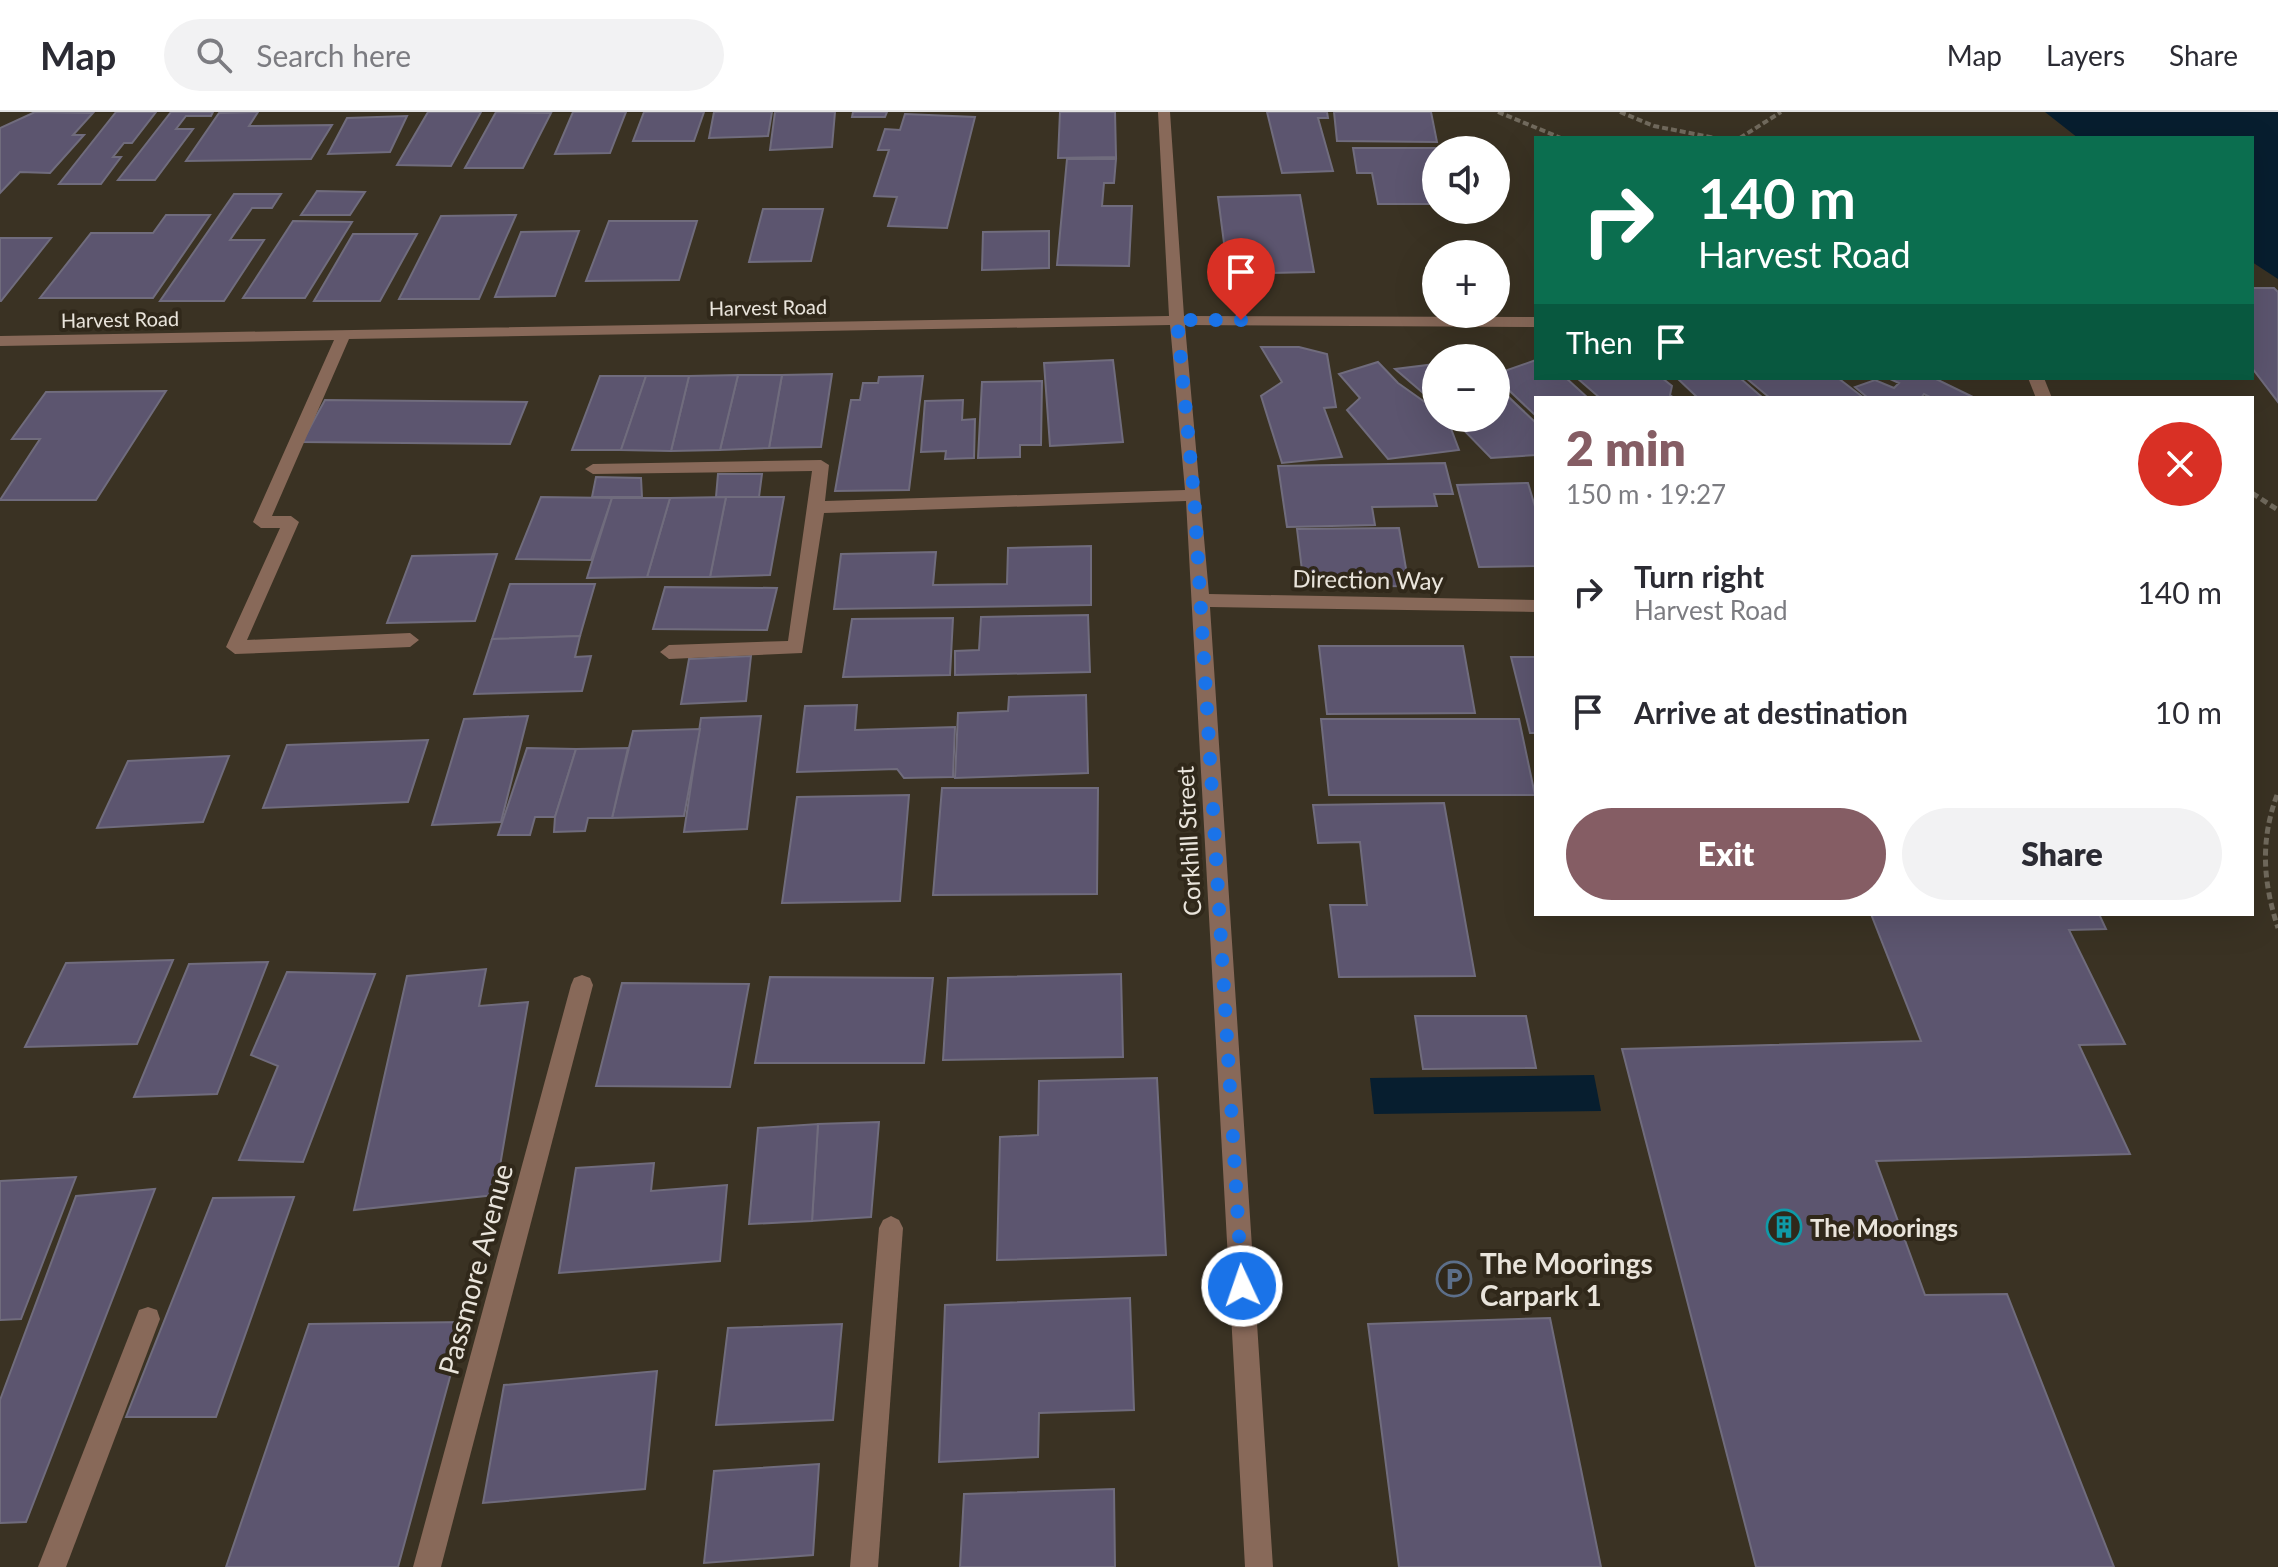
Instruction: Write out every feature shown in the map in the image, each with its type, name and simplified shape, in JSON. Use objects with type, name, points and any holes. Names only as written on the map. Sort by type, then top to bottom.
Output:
[{"type":"street","name":"Corkhill Street","points":[[1164,112],[1177,320],[1194,495],[1259,1567]]},
{"type":"street","name":"Harvest Road","points":[[0,341],[1177,320],[1534,322]]},
{"type":"street","points":[[343,335],[261,522],[291,522],[235,647],[410,640]]},
{"type":"street","points":[[593,469],[821,465],[796,648],[669,652]]},
{"type":"street","points":[[816,507],[1194,495]]},
{"type":"street","name":"Direction Way","points":[[1200,600],[1534,606]]},
{"type":"street","name":"Passmore Avenue","points":[[427,1567],[582,985]]},
{"type":"street","points":[[864,1567],[891,1228]]},
{"type":"street","points":[[52,1567],[148,1319]]},
{"type":"path","points":[[1498,112],[1556,136]]},
{"type":"path","points":[[1620,112],[1654,126],[1705,136]]},
{"type":"path","points":[[1743,136],[1781,112]]},
{"type":"path","points":[[2254,494],[2278,510]]},
{"type":"path","points":[[2277,795],[2262,841],[2266,885],[2278,928]]},
{"type":"water","points":[[2045,112],[2278,112],[2278,279],[2254,263],[2254,136],[2075,136]]},
{"type":"water","points":[[1594,1075],[1601,1111],[1374,1114],[1370,1078]]},
{"type":"building","points":[[35,112],[93,113],[73,135],[84,135],[50,173],[20,172],[0,193],[0,128]]},
{"type":"building","points":[[116,112],[156,112],[132,143],[124,143],[113,157],[121,157],[101,184],[59,184]]},
{"type":"building","points":[[171,112],[213,112],[211,116],[186,116],[176,129],[193,129],[155,180],[118,180]]},
{"type":"building","points":[[258,112],[249,126],[332,125],[311,159],[186,161],[219,113]]},
{"type":"building","points":[[428,112],[481,112],[451,166],[397,165]]},
{"type":"building","points":[[496,112],[551,113],[523,168],[465,168]]},
{"type":"building","points":[[573,112],[626,112],[610,153],[555,154]]},
{"type":"building","points":[[644,112],[704,112],[694,141],[633,141]]},
{"type":"building","points":[[714,112],[772,112],[768,136],[709,138]]},
{"type":"building","points":[[775,112],[835,112],[832,147],[770,150]]},
{"type":"building","points":[[853,112],[887,112],[885,117],[852,117]]},
{"type":"building","points":[[1060,112],[1115,112],[1116,157],[1058,158]]},
{"type":"building","points":[[1267,112],[1327,112],[1328,118],[1318,118],[1333,171],[1282,173]]},
{"type":"building","points":[[1334,112],[1431,112],[1436,136],[1422,136],[1422,142],[1337,141]]},
{"type":"building","points":[[905,114],[975,117],[947,228],[888,226],[897,197],[874,196],[889,150],[878,150],[885,129],[900,130]]},
{"type":"building","points":[[407,116],[390,152],[328,154],[347,118]]},
{"type":"building","points":[[1353,148],[1422,148],[1422,204],[1378,204],[1372,173],[1357,173]]},
{"type":"building","points":[[1067,159],[1116,159],[1114,183],[1104,183],[1102,206],[1132,206],[1129,266],[1057,265]]},
{"type":"building","points":[[317,191],[365,192],[350,215],[301,215]]},
{"type":"building","points":[[234,194],[281,194],[272,208],[252,208],[230,240],[264,240],[224,301],[160,301]]},
{"type":"building","points":[[1300,195],[1314,272],[1228,274],[1218,197]]},
{"type":"building","points":[[763,209],[823,209],[811,261],[749,262]]},
{"type":"building","points":[[166,215],[210,215],[153,298],[40,298],[91,233],[153,233]]},
{"type":"building","points":[[516,215],[479,299],[399,299],[441,216]]},
{"type":"building","points":[[293,221],[352,222],[305,298],[243,298]]},
{"type":"building","points":[[609,221],[697,221],[679,280],[586,281]]},
{"type":"building","points":[[579,231],[555,296],[495,297],[521,232]]},
{"type":"building","points":[[1049,231],[1049,268],[982,270],[983,232]]},
{"type":"building","points":[[353,234],[417,234],[380,301],[314,301]]},
{"type":"building","points":[[0,238],[51,238],[1,301],[0,301]]},
{"type":"building","points":[[2254,288],[2274,288],[2278,292],[2278,402],[2254,371]]},
{"type":"building","points":[[1261,347],[1299,347],[1327,354],[1336,407],[1324,408],[1342,457],[1282,463],[1261,396],[1282,382]]},
{"type":"building","points":[[1113,360],[1123,442],[1050,446],[1044,363]]},
{"type":"building","points":[[1534,361],[1534,380],[1568,380],[1586,396],[1534,396],[1534,414],[1510,391],[1510,369]]},
{"type":"building","points":[[1378,362],[1398,383],[1422,400],[1422,432],[1452,432],[1459,450],[1388,459],[1347,410],[1360,398],[1339,374]]},
{"type":"building","points":[[1422,366],[1422,392],[1395,369]]},
{"type":"building","points":[[832,374],[821,447],[769,448],[782,375]]},
{"type":"building","points":[[738,375],[782,375],[769,448],[720,450]]},
{"type":"building","points":[[738,375],[720,450],[671,451],[689,376]]},
{"type":"building","points":[[600,376],[646,376],[621,450],[572,450]]},
{"type":"building","points":[[646,376],[689,376],[671,451],[621,450]]},
{"type":"building","points":[[923,376],[909,490],[835,491],[851,400],[860,400],[863,383],[878,383],[879,377]]},
{"type":"building","points":[[1579,380],[1664,380],[1672,386],[1671,396],[1598,396]]},
{"type":"building","points":[[1679,380],[1742,380],[1761,396],[1696,396]]},
{"type":"building","points":[[1748,380],[1841,380],[1861,396],[1768,396]]},
{"type":"building","points":[[1875,380],[1894,388],[1899,383],[1892,380],[1938,380],[1971,396],[1866,396],[1855,387]]},
{"type":"building","points":[[1042,381],[1041,445],[1020,445],[1020,457],[978,458],[982,382]]},
{"type":"building","points":[[166,391],[96,500],[0,500],[40,439],[12,439],[46,392]]},
{"type":"building","points":[[1510,398],[1534,421],[1534,455],[1491,458],[1466,432],[1510,432]]},
{"type":"building","points":[[325,400],[527,402],[510,444],[302,442]]},
{"type":"building","points":[[963,400],[962,420],[975,419],[974,458],[945,459],[946,451],[921,452],[925,401]]},
{"type":"building","points":[[1445,463],[1453,494],[1434,494],[1437,506],[1372,507],[1375,525],[1287,527],[1278,466]]},
{"type":"building","points":[[718,474],[762,474],[759,497],[716,497]]},
{"type":"building","points":[[596,477],[641,478],[642,497],[592,497]]},
{"type":"building","points":[[1528,483],[1534,503],[1534,566],[1479,567],[1457,485]]},
{"type":"building","points":[[541,497],[612,498],[591,560],[516,559]]},
{"type":"building","points":[[726,497],[784,497],[770,575],[710,577]]},
{"type":"building","points":[[726,497],[710,577],[647,577],[670,498]]},
{"type":"building","points":[[612,498],[670,498],[647,577],[587,578]]},
{"type":"building","points":[[1399,528],[1409,586],[1304,587],[1297,529]]},
{"type":"building","points":[[1091,546],[1091,605],[834,609],[841,554],[936,552],[933,585],[1007,584],[1008,548]]},
{"type":"building","points":[[497,554],[475,621],[387,623],[412,556]]},
{"type":"building","points":[[510,584],[595,584],[580,636],[492,639]]},
{"type":"building","points":[[665,587],[777,588],[767,630],[653,629]]},
{"type":"building","points":[[1088,615],[1090,672],[955,675],[955,651],[979,650],[981,617]]},
{"type":"building","points":[[953,618],[950,675],[843,677],[852,619]]},
{"type":"building","points":[[580,636],[575,657],[591,656],[582,691],[474,694],[492,639]]},
{"type":"building","points":[[1319,646],[1463,646],[1475,713],[1327,714]]},
{"type":"building","points":[[751,656],[746,701],[681,704],[689,659]]},
{"type":"building","points":[[1511,657],[1534,657],[1534,733],[1530,733]]},
{"type":"building","points":[[1086,695],[1088,773],[955,778],[958,713],[1008,711],[1009,697]]},
{"type":"building","points":[[857,705],[855,730],[955,727],[953,777],[904,778],[897,769],[797,772],[805,706]]},
{"type":"building","points":[[528,716],[501,822],[432,825],[464,719]]},
{"type":"building","points":[[761,716],[747,829],[684,832],[701,718]]},
{"type":"building","points":[[1321,719],[1519,719],[1534,790],[1534,795],[1329,795]]},
{"type":"building","points":[[700,729],[684,816],[612,818],[633,731]]},
{"type":"building","points":[[428,740],[408,802],[263,808],[287,745]]},
{"type":"building","points":[[527,748],[576,749],[555,817],[535,817],[530,835],[498,835]]},
{"type":"building","points":[[628,748],[612,818],[588,818],[585,831],[554,832],[555,817],[576,749]]},
{"type":"building","points":[[229,756],[203,822],[97,828],[128,761]]},
{"type":"building","points":[[942,788],[1098,788],[1097,894],[933,895]]},
{"type":"building","points":[[909,795],[900,901],[782,903],[797,797]]},
{"type":"building","points":[[1444,803],[1475,976],[1339,977],[1330,905],[1367,905],[1360,842],[1318,843],[1313,805]]},
{"type":"building","name":"The Moorings","points":[[1872,916],[2100,916],[2106,929],[2069,930],[2125,1044],[2079,1045],[2130,1154],[1876,1161],[1925,1295],[2007,1294],[2114,1567],[1756,1567],[1622,1049],[1921,1041]]},
{"type":"building","points":[[173,960],[137,1044],[25,1047],[66,963]]},
{"type":"building","points":[[268,962],[217,1094],[134,1097],[189,964]]},
{"type":"building","points":[[486,969],[479,1006],[528,1002],[495,1195],[354,1210],[407,976]]},
{"type":"building","points":[[287,972],[375,974],[303,1162],[239,1160],[278,1066],[251,1055]]},
{"type":"building","points":[[1121,974],[1123,1057],[943,1060],[948,978]]},
{"type":"building","points":[[770,977],[933,978],[924,1063],[755,1063]]},
{"type":"building","points":[[622,983],[749,984],[730,1087],[596,1086]]},
{"type":"building","points":[[1415,1016],[1526,1016],[1536,1068],[1423,1069]]},
{"type":"building","points":[[1157,1078],[1166,1255],[997,1260],[1000,1137],[1038,1135],[1039,1081]]},
{"type":"building","points":[[879,1122],[871,1217],[812,1221],[818,1124]]},
{"type":"building","points":[[818,1124],[812,1221],[749,1224],[758,1128]]},
{"type":"building","points":[[654,1163],[651,1191],[727,1185],[720,1261],[559,1273],[576,1168]]},
{"type":"building","points":[[76,1177],[21,1319],[0,1320],[0,1181]]},
{"type":"building","points":[[155,1189],[26,1522],[0,1523],[0,1400],[76,1196]]},
{"type":"building","points":[[294,1197],[216,1417],[126,1417],[213,1198]]},
{"type":"building","points":[[1130,1298],[1134,1410],[1039,1413],[1038,1457],[939,1462],[945,1305]]},
{"type":"building","points":[[1550,1318],[1601,1567],[1399,1567],[1368,1324]]},
{"type":"building","points":[[465,1322],[398,1567],[226,1567],[309,1324]]},
{"type":"building","points":[[842,1324],[833,1420],[716,1425],[728,1328]]},
{"type":"building","points":[[657,1371],[645,1489],[483,1503],[504,1385]]},
{"type":"building","points":[[819,1464],[813,1555],[704,1563],[714,1471]]},
{"type":"building","points":[[1114,1489],[1115,1567],[960,1567],[964,1494]]},
{"type":"place","name":"The Moorings","points":[[1784,1227]]},
{"type":"place","name":"The Moorings Carpark 1","points":[[1454,1279]]},
{"type":"route","points":[[1241,320],[1177,320],[1194,495],[1242,1286]]}]
